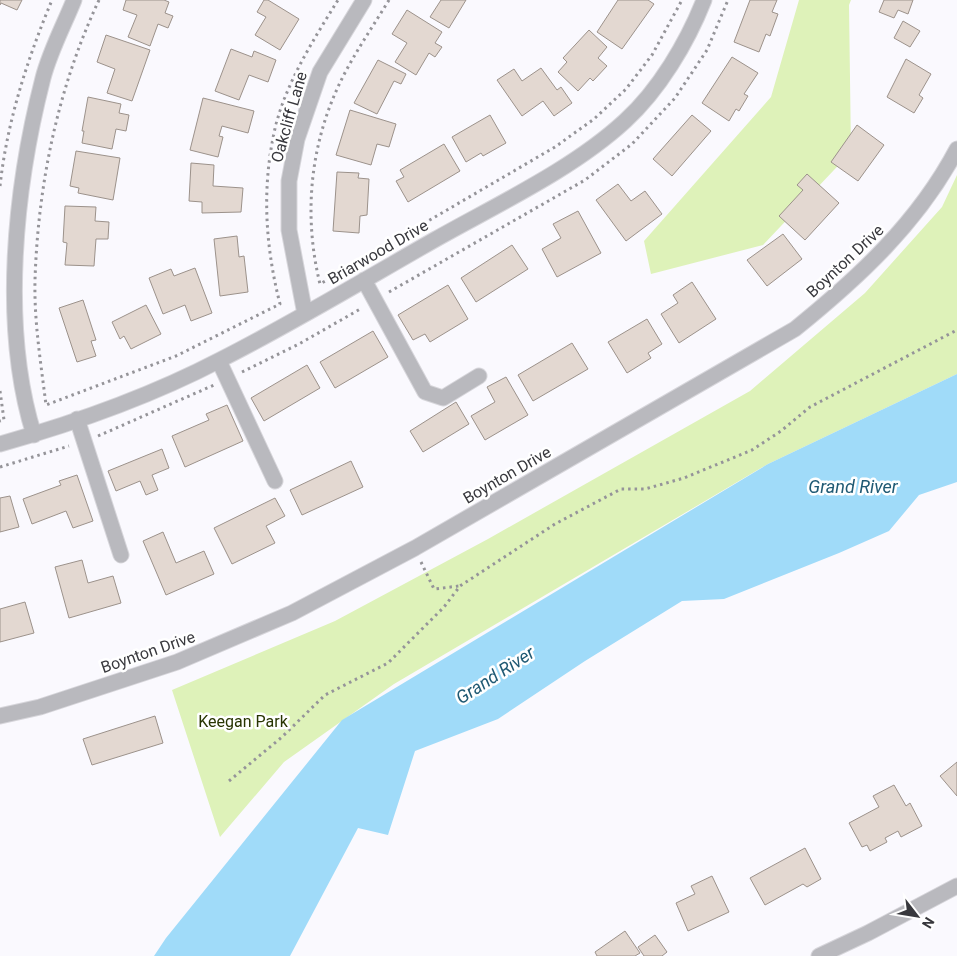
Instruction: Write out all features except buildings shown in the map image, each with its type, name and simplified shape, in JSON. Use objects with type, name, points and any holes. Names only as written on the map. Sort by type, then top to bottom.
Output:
[{"type":"street","points":[[34,435],[24,401],[14,317],[17,229],[30,141],[44,76],[74,0]]},
{"type":"street","name":"Oakcliff Lane","points":[[305,314],[289,230],[291,173],[297,139],[320,72],[364,0]]},
{"type":"street","name":"Briarwood Drive","points":[[0,444],[34,435],[146,394],[218,361],[305,314],[564,167],[625,121],[662,77],[692,29],[704,0]]},
{"type":"street","name":"Boynton Drive","points":[[0,716],[40,706],[177,662],[292,613],[414,548],[794,329],[848,286],[890,244],[955,160]]},
{"type":"street","points":[[364,280],[425,392],[443,398],[479,376]]},
{"type":"street","points":[[218,361],[275,481]]},
{"type":"street","points":[[77,419],[121,555]]},
{"type":"street","points":[[819,956],[868,933],[957,886]]},
{"type":"path","points":[[100,0],[71,70],[52,140],[39,217],[35,282],[38,347],[46,405],[176,356],[280,304],[272,273],[266,230],[268,181],[273,137],[287,96],[308,49],[338,0]]},
{"type":"path","points":[[389,0],[343,78],[329,109],[314,162],[310,213],[312,254],[320,284],[555,147],[594,119],[626,89],[652,55],[682,0]]},
{"type":"path","points":[[229,781],[282,737],[325,695],[388,663],[444,607],[460,586],[555,524],[621,489],[645,489],[684,478],[752,450],[782,431],[810,407],[957,330]]},
{"type":"path","points":[[0,391],[4,420],[0,421]]},
{"type":"path","points":[[414,548],[434,589],[460,586]]},
{"type":"green space","points":[[799,0],[851,0],[849,5],[851,152],[763,245],[651,274],[644,241],[771,97]]},
{"type":"green space","name":"Keegan Park","points":[[957,175],[957,374],[768,464],[394,684],[284,762],[220,837],[172,690],[335,621],[488,539],[750,391],[865,293],[942,207]]},
{"type":"water","name":"Grand River","points":[[957,374],[957,482],[919,495],[889,531],[839,553],[724,599],[682,601],[585,661],[498,719],[415,751],[388,835],[358,828],[290,956],[154,956],[166,938],[342,720],[768,464]]}]
